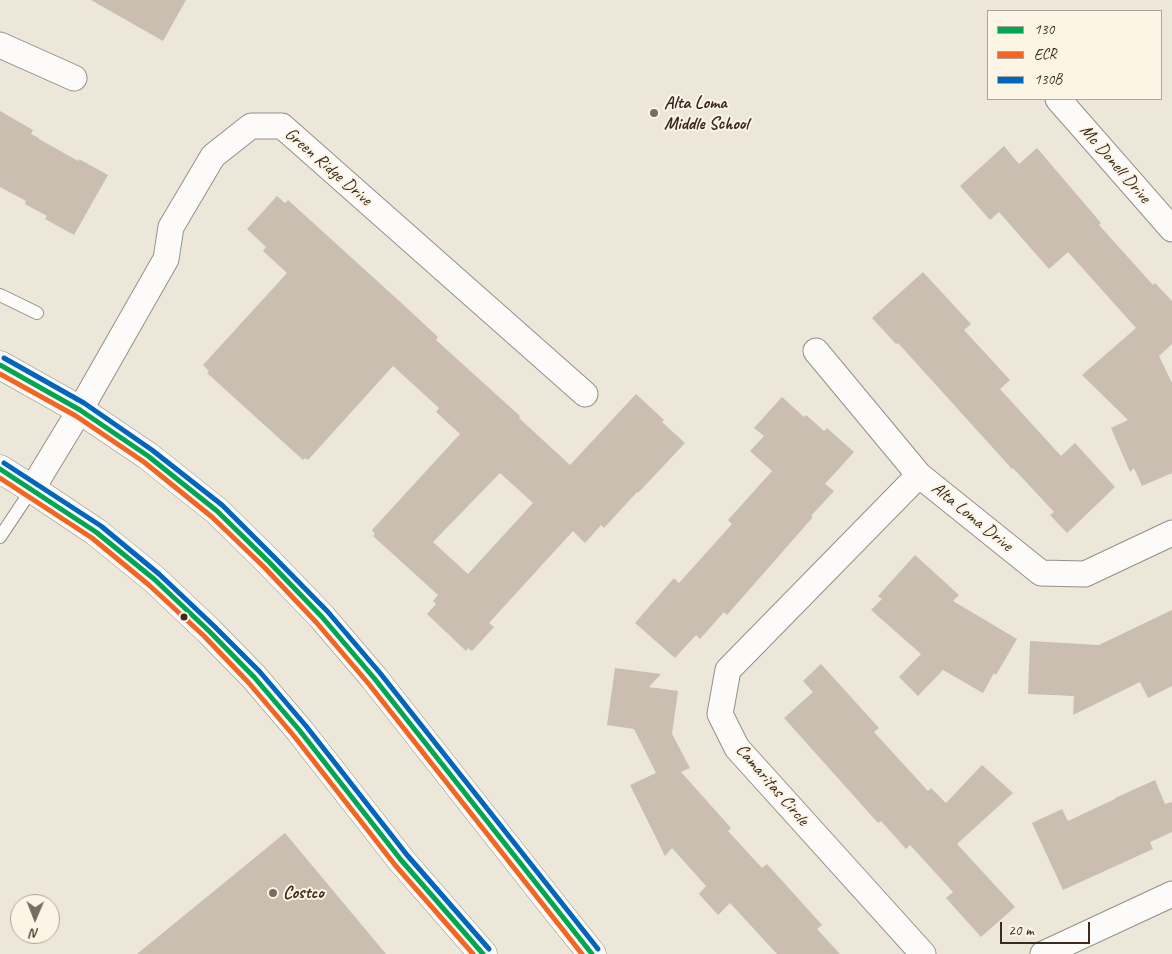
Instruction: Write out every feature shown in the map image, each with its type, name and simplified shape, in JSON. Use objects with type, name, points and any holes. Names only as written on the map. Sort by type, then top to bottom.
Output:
[{"type":"main road","points":[[0,365],[80,410],[148,456],[217,511],[269,562],[322,617],[374,678],[592,954]]},
{"type":"main road","points":[[0,470],[96,532],[154,579],[209,631],[254,677],[300,730],[401,860],[483,954]]},
{"type":"street","points":[[0,45],[74,78]]},
{"type":"street","name":"Mc Donell Drive","points":[[1059,100],[1172,229]]},
{"type":"street","name":"Green Ridge Drive","points":[[32,489],[80,410],[166,259],[170,226],[213,156],[251,126],[282,126],[585,394]]},
{"type":"street","name":"Alta Loma Drive","points":[[816,351],[919,475],[1041,573],[1085,574],[1172,533]]},
{"type":"street","name":"Camaritas Circle","points":[[919,475],[728,670],[720,714],[737,748],[923,954]]},
{"type":"street","points":[[1043,954],[1172,894]]},
{"type":"lane","points":[[0,295],[37,313]]},
{"type":"lane","points":[[0,537],[32,489]]},
{"type":"building","points":[[91,0],[186,0],[163,41]]},
{"type":"building","points":[[0,111],[33,130],[31,134],[39,139],[108,175],[74,235],[45,219],[47,216],[25,204],[26,201],[0,187]]},
{"type":"building","points":[[1004,146],[1019,164],[1037,148],[1101,223],[1099,225],[1153,285],[1155,283],[1172,301],[1172,344],[1159,356],[1172,383],[1172,473],[1142,486],[1134,468],[1130,472],[1111,428],[1128,420],[1082,375],[1136,328],[1068,252],[1049,269],[999,212],[990,220],[960,186]]},
{"type":"building","points":[[277,196],[285,203],[288,200],[438,337],[436,340],[520,416],[519,418],[570,465],[636,394],[685,443],[604,528],[601,525],[585,543],[573,531],[489,623],[494,627],[472,651],[468,648],[466,651],[427,614],[436,604],[433,601],[438,595],[373,536],[375,534],[372,530],[460,434],[436,412],[439,408],[393,366],[308,460],[305,458],[303,460],[207,373],[209,371],[203,365],[287,273],[263,251],[266,247],[247,229]],"holes":[[[500,473],[533,503],[468,574],[433,542]]]},
{"type":"building","points":[[923,272],[971,324],[964,330],[1010,380],[1000,389],[1061,456],[1075,443],[1115,487],[1067,533],[1050,515],[1054,512],[1012,469],[898,343],[896,344],[872,318]]},
{"type":"building","points":[[782,397],[804,417],[806,415],[824,431],[827,428],[854,452],[825,484],[834,491],[811,516],[813,517],[727,615],[724,612],[700,639],[696,635],[675,658],[635,623],[674,578],[679,583],[732,524],[728,520],[772,471],[750,451],[764,436],[754,428]]},
{"type":"building","points":[[915,555],[959,595],[953,601],[1017,639],[983,693],[943,670],[918,696],[899,677],[921,654],[871,610],[882,599],[878,596]]},
{"type":"building","points":[[1172,610],[1172,686],[1148,698],[1140,682],[1073,715],[1074,696],[1028,694],[1030,641],[1099,645]]},
{"type":"building","points":[[821,664],[879,728],[874,732],[928,791],[931,788],[946,803],[982,765],[1013,793],[957,844],[1015,907],[981,937],[946,898],[953,892],[910,845],[906,849],[881,821],[878,823],[784,718],[813,692],[803,681]]},
{"type":"building","points":[[615,668],[661,674],[649,687],[678,691],[672,734],[690,768],[681,772],[731,828],[728,831],[762,868],[767,864],[822,925],[817,929],[840,954],[777,954],[730,903],[718,915],[699,894],[706,886],[672,848],[665,856],[630,785],[656,773],[634,729],[607,725]]},
{"type":"building","points":[[1155,780],[1165,804],[1172,802],[1172,832],[1150,842],[1153,849],[1063,890],[1032,823],[1062,809],[1068,821]]},
{"type":"building","name":"Costco","points":[[285,833],[386,954],[137,954]]},
{"type":"transit line","name":"130B","points":[[4,358],[84,403],[152,450],[222,505],[328,612],[380,673],[598,949]]},
{"type":"transit line","name":"130","points":[[0,365],[80,410],[148,456],[217,511],[269,562],[322,617],[374,678],[592,954]]},
{"type":"transit line","name":"ECR","points":[[0,374],[76,416],[144,462],[212,517],[264,567],[316,622],[368,683],[582,954]]},
{"type":"transit line","name":"130B","points":[[4,463],[101,526],[159,574],[260,672],[306,726],[407,855],[489,949]]},
{"type":"transit line","name":"130","points":[[0,469],[96,532],[154,579],[209,631],[254,677],[300,731],[401,860],[483,954]]},
{"type":"transit line","name":"ECR","points":[[0,478],[92,538],[149,585],[204,636],[248,682],[294,736],[395,865],[473,954]]},
{"type":"place","name":"Alta Loma Middle School","points":[[654,113]]},
{"type":"place","name":"Costco","points":[[273,893]]}]
